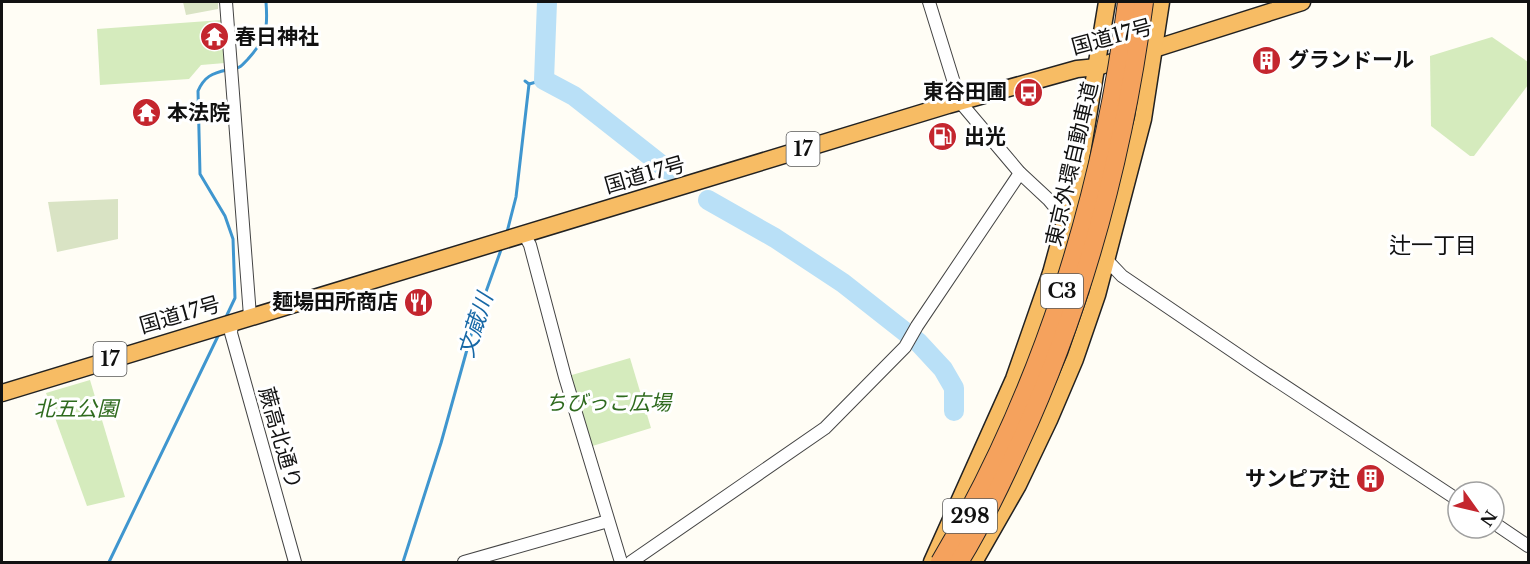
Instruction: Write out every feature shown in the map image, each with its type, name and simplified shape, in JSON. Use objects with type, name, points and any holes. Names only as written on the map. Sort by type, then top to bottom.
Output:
[{"type":"highway","points":[[932,562],[1014,379],[1051,273],[1079,171],[1107,2]]},
{"type":"highway","name":"東京外環自動車道","points":[[942,562],[975,501],[1010,426],[1071,265],[1100,157],[1122,42],[1127,2]]},
{"type":"highway","name":"東京外環自動車道","points":[[961,562],[1030,423],[1052,371],[1081,290],[1119,148],[1129,102],[1144,2]]},
{"type":"highway","points":[[974,562],[1018,485],[1049,420],[1075,359],[1108,261],[1143,119],[1161,2]]},
{"type":"highway","name":"国道17号","points":[[2,393],[960,102],[1154,50],[1302,2]]},
{"type":"highway","name":"298","points":[[942,562],[1000,474],[961,562]]},
{"type":"street","points":[[226,2],[250,316]]},
{"type":"street","points":[[929,2],[960,102],[1020,173],[1122,276],[1446,492]]},
{"type":"street","points":[[631,562],[832,422],[905,347],[1020,173]]},
{"type":"street","points":[[511,239],[530,245],[565,377],[621,562]]},
{"type":"street","name":"蕨高北通り","points":[[226,325],[231,333],[295,562]]},
{"type":"street","points":[[464,562],[608,521]]},
{"type":"street","points":[[1506,531],[1528,546]]},
{"type":"green space","points":[[183,2],[218,2],[218,9],[186,15]]},
{"type":"green space","points":[[222,20],[225,63],[201,65],[189,79],[100,85],[97,29]]},
{"type":"green space","points":[[1492,37],[1528,62],[1528,85],[1474,156],[1470,156],[1431,126],[1430,56]]},
{"type":"green space","points":[[118,199],[118,239],[57,252],[48,202]]},
{"type":"green space","name":"ちびっこ広場","points":[[630,358],[651,428],[586,448],[565,377]]},
{"type":"green space","name":"北五公園","points":[[90,380],[125,497],[87,506],[46,393]]},
{"type":"waterway","points":[[233,69],[243,64],[263,39],[267,19],[266,2]]},
{"type":"waterway","points":[[547,2],[544,80],[574,96],[668,170]]},
{"type":"waterway","points":[[226,317],[235,298],[233,239],[225,216],[200,174],[198,91],[209,76],[227,70]]},
{"type":"waterway","points":[[525,81],[529,84],[544,80]]},
{"type":"waterway","name":"文蔵川","points":[[507,232],[516,197],[529,84]]},
{"type":"waterway","points":[[708,200],[775,238],[843,283],[918,342],[943,369],[954,388],[954,411]]},
{"type":"waterway","name":"文蔵川","points":[[403,562],[441,443],[473,328],[502,247]]},
{"type":"waterway","points":[[109,562],[219,334]]},
{"type":"place","name":"春日神社","points":[[214,37]]},
{"type":"place","name":"グランドール","points":[[1267,60]]},
{"type":"place","name":"東谷田圃","points":[[1028,92]]},
{"type":"place","name":"本法院","points":[[146,113]]},
{"type":"place","name":"出光","points":[[943,137]]},
{"type":"place","name":"麺場田所商店","points":[[419,302]]},
{"type":"place","name":"サンピア辻","points":[[1371,479]]},
{"type":"district","name":"辻一丁目","points":[[1433,245]]}]
